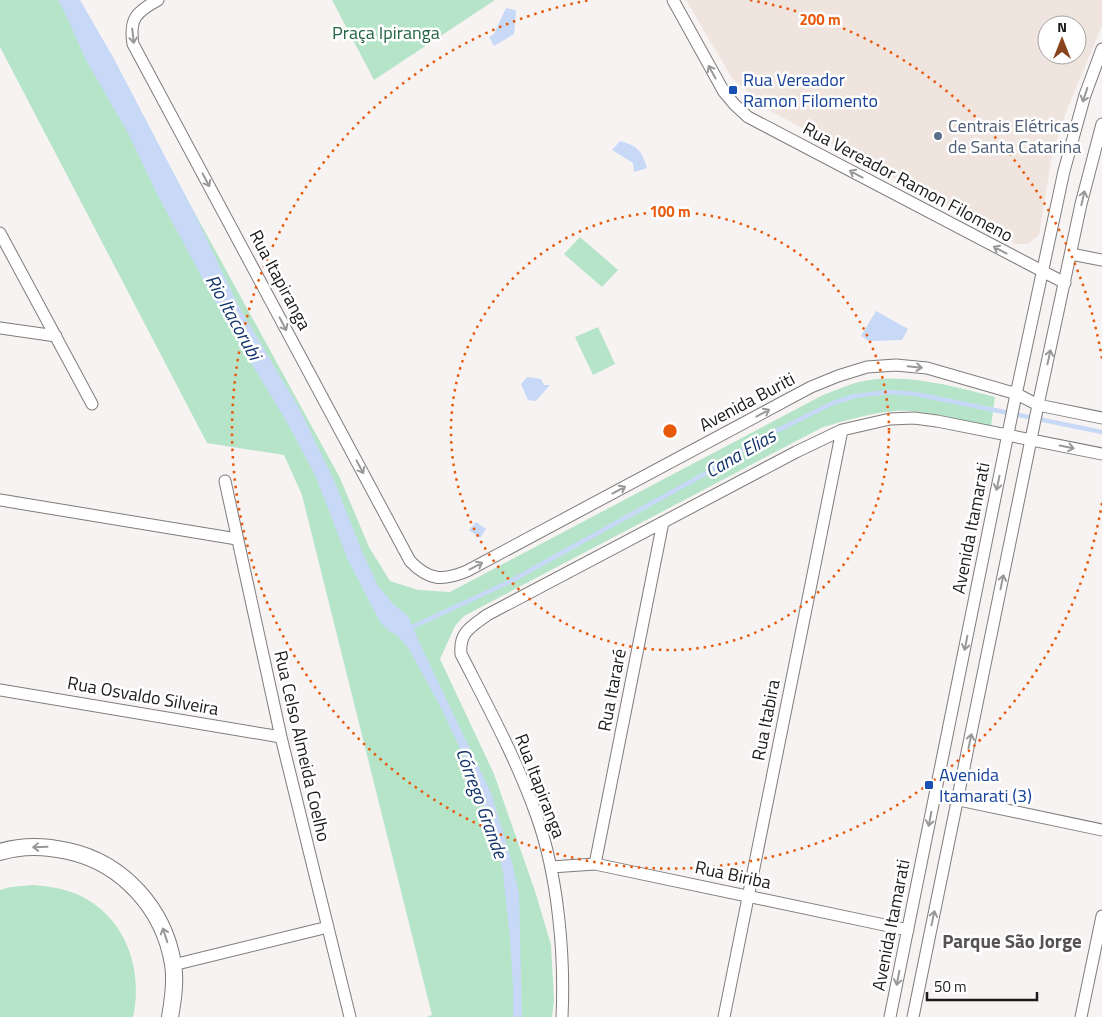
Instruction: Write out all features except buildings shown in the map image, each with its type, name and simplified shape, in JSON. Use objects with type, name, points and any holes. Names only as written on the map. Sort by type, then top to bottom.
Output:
[{"type":"street","name":"Rua Itapiranga","points":[[158,0],[138,13],[132,22],[133,44],[410,561],[420,571],[430,576]]},
{"type":"street","name":"Rua Vereador Ramon Filomeno","points":[[673,0],[724,92],[748,116],[1065,283]]},
{"type":"street","name":"Avenida Itamarati","points":[[890,1017],[1008,433],[1043,273],[1072,141],[1085,95],[1102,49]]},
{"type":"street","points":[[913,1017],[1038,407],[1084,195],[1102,124]]},
{"type":"street","points":[[0,233],[92,404]]},
{"type":"street","points":[[1071,254],[1102,260]]},
{"type":"street","points":[[0,328],[56,336]]},
{"type":"street","name":"Avenida Buriti","points":[[430,576],[442,578],[467,571],[811,387],[867,367],[896,365],[927,368],[1038,407],[1102,418]]},
{"type":"street","points":[[663,522],[842,430],[890,419],[914,418],[1008,433],[1102,454]]},
{"type":"street","name":"Rua Itabira","points":[[724,1017],[842,430]]},
{"type":"street","name":"Rua Celso Almeida Coelho","points":[[225,481],[281,737],[350,1017]]},
{"type":"street","points":[[0,500],[237,539]]},
{"type":"street","name":"Rua Itapiranga","points":[[562,1017],[561,950],[550,867],[538,818],[513,758],[461,654],[460,644],[463,635],[487,615],[663,522]]},
{"type":"street","name":"Rua Itararé","points":[[595,864],[663,522]]},
{"type":"street","name":"Rua Osvaldo Silveira","points":[[0,690],[281,737]]},
{"type":"street","points":[[935,796],[1102,830]]},
{"type":"street","points":[[0,852],[12,848],[49,847],[85,855],[118,872],[144,898],[163,929],[173,965],[174,996],[170,1017]]},
{"type":"street","name":"Rua Biriba","points":[[550,867],[595,864],[908,930]]},
{"type":"street","points":[[1081,1017],[1102,916]]},
{"type":"street","points":[[173,965],[328,927]]},
{"type":"shaded area","name":"Centrais Elétricas de Santa Catarina","points":[[686,0],[1102,0],[1102,26],[1087,62],[1087,15],[1037,15],[1037,65],[1086,65],[1066,112],[1051,161],[1039,235],[1028,244],[1015,244],[767,109],[732,78]]},
{"type":"green space","points":[[0,0],[78,0],[340,478],[369,547],[390,581],[418,590],[450,592],[823,395],[854,383],[876,379],[910,379],[995,397],[991,426],[918,412],[895,411],[850,419],[823,427],[464,616],[455,626],[440,659],[494,774],[535,891],[551,945],[554,1000],[552,1017],[426,1017],[432,1015],[302,495],[284,455],[207,443],[0,47]]},
{"type":"green space","name":"Praça Ipiranga","points":[[332,0],[495,0],[374,80]]},
{"type":"green space","points":[[580,237],[618,270],[602,287],[564,254]]},
{"type":"green space","points":[[598,327],[615,364],[593,375],[575,337]]},
{"type":"green space","points":[[33,885],[54,887],[74,893],[91,902],[106,914],[118,928],[132,961],[136,998],[133,1017],[0,1017],[0,890]]},
{"type":"water","name":"Rio Itacorubi","points":[[58,0],[80,0],[113,57],[193,210],[238,305],[299,408],[333,478],[378,586],[394,605],[408,616],[492,795],[513,866],[519,894],[522,1017],[513,1017],[510,939],[503,873],[492,828],[474,778],[441,708],[409,649],[397,635],[389,631],[380,622],[348,560],[315,475],[288,424],[225,320],[158,196],[128,133],[87,62]]},
{"type":"water","points":[[506,8],[516,10],[514,34],[494,46],[489,37],[494,34]]},
{"type":"water","points":[[620,141],[631,145],[641,153],[647,168],[634,172],[633,163],[612,150]]},
{"type":"water","points":[[876,311],[908,329],[902,340],[869,341],[861,336]]},
{"type":"water","points":[[527,377],[541,379],[544,385],[550,385],[536,401],[528,400],[521,384]]},
{"type":"water","points":[[476,522],[486,529],[480,538],[469,530]]},
{"type":"waterway","name":"Cana Elias","points":[[408,629],[511,581],[710,471],[764,437],[833,403],[855,396],[888,392],[916,394],[1102,432]]},
{"type":"place","name":"Rua Vereador Ramon Filomento","points":[[733,90]]},
{"type":"place","name":"Centrais Elétricas de Santa Catarina","points":[[938,136]]},
{"type":"place","name":"Avenida Itamarati (3)","points":[[929,785]]},
{"type":"district","name":"Parque São Jorge","points":[[1012,941]]},
{"type":"water label","name":"Córrego Grande","points":[[482,803]]}]
